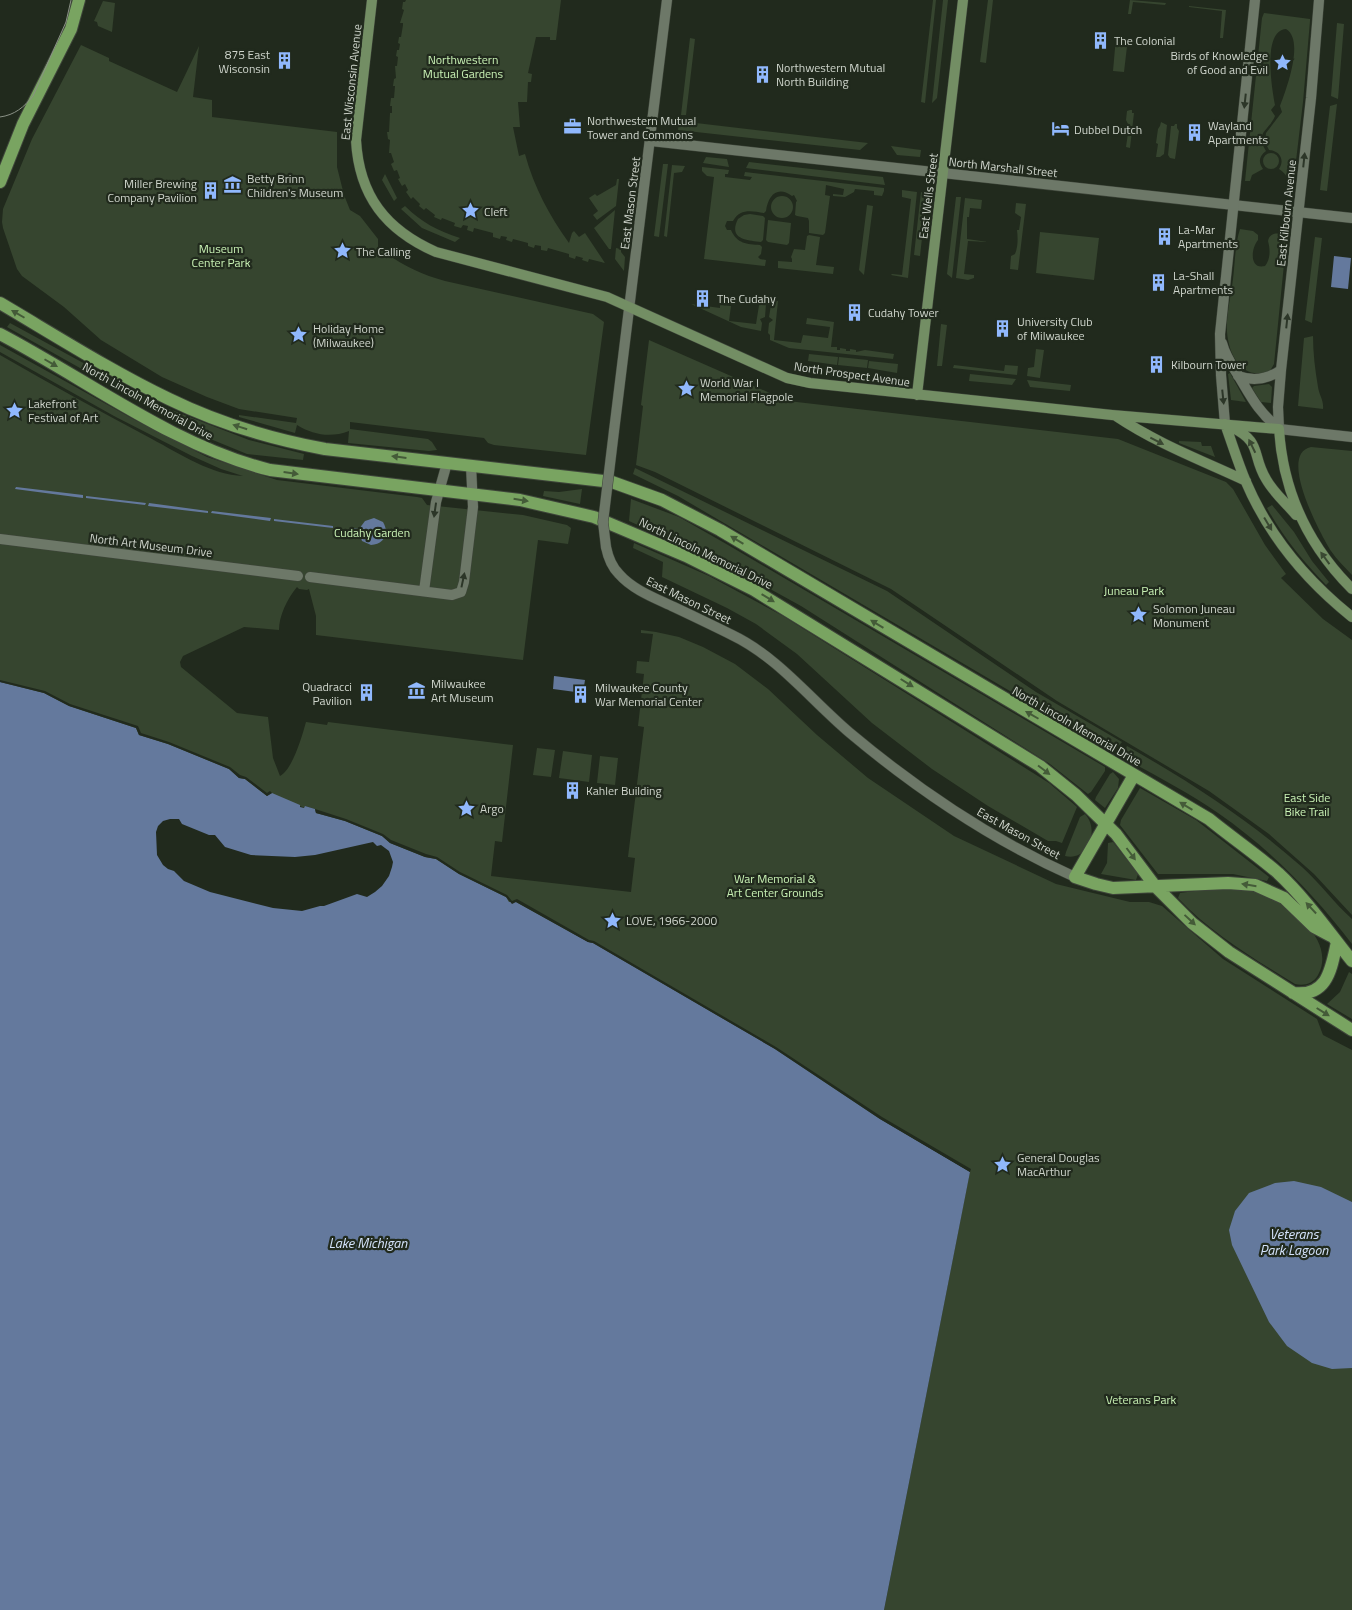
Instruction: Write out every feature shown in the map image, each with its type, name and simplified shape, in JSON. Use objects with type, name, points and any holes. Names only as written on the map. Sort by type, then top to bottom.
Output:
[{"type":"main road","points":[[0,182],[23,124],[71,29],[79,0]]},
{"type":"main road","name":"East Wisconsin Avenue","points":[[372,0],[356,140],[359,162],[367,188],[383,216],[404,235],[436,252]]},
{"type":"main road","name":"East Wells Street","points":[[917,395],[963,0]]},
{"type":"main road","name":"North Prospect Avenue","points":[[436,252],[607,297],[787,378],[810,383],[1115,416],[1279,429]]},
{"type":"main road","name":"North Lincoln Memorial Drive","points":[[0,303],[107,366],[170,399],[227,423],[281,440],[316,447],[612,482],[662,500],[720,530],[1209,819],[1278,873],[1317,914],[1352,960]]},
{"type":"main road","name":"North Lincoln Memorial Drive","points":[[0,334],[184,438],[237,461],[270,470],[520,500],[594,517],[686,556],[754,590],[1040,766],[1076,795],[1116,834],[1155,886],[1192,924],[1229,952],[1352,1030]]},
{"type":"main road","points":[[1115,416],[1166,446],[1246,481]]},
{"type":"main road","points":[[1225,424],[1246,481],[1260,511],[1288,553],[1318,587],[1352,617]]},
{"type":"main road","points":[[1225,424],[1243,432],[1251,440],[1266,479],[1303,523]]},
{"type":"main road","points":[[1279,429],[1280,452],[1284,472],[1303,523],[1329,564],[1352,589]]},
{"type":"main road","points":[[1134,775],[1075,877],[1113,888],[1228,882],[1255,885],[1284,898],[1314,927],[1335,940],[1330,973],[1326,981],[1319,988],[1307,994],[1293,993]]},
{"type":"street","name":"East Mason Street","points":[[667,0],[603,522],[606,547],[614,567],[627,582],[649,595],[756,648],[849,732],[917,786],[989,832],[1075,877]]},
{"type":"street","points":[[1225,424],[1220,375],[1220,334],[1255,0]]},
{"type":"street","name":"East Kilbourn Avenue","points":[[1279,429],[1278,407],[1319,0]]},
{"type":"street","name":"North Marshall Street","points":[[650,140],[1352,218]]},
{"type":"street","points":[[1220,334],[1227,356],[1250,398],[1265,417],[1279,429],[1352,437]]},
{"type":"street","points":[[1238,376],[1249,379],[1270,377],[1282,370]]},
{"type":"street","points":[[424,591],[436,502],[448,463]]},
{"type":"street","points":[[310,577],[452,595],[460,592],[464,582],[472,516],[470,466]]},
{"type":"street","name":"North Art Museum Drive","points":[[0,539],[298,576]]},
{"type":"green space","name":"Northwestern Mutual Gardens","points":[[406,0],[561,0],[556,40],[550,40],[550,37],[536,37],[528,73],[532,74],[531,82],[528,82],[527,102],[518,102],[520,127],[513,127],[519,156],[525,154],[538,189],[569,243],[574,231],[579,237],[585,233],[605,263],[589,259],[588,262],[576,256],[575,259],[569,257],[569,254],[548,248],[547,251],[541,250],[541,246],[535,245],[534,248],[528,246],[528,243],[513,239],[512,242],[506,240],[507,237],[501,236],[500,239],[493,237],[493,233],[474,228],[473,232],[467,230],[468,226],[463,225],[461,228],[454,226],[455,223],[434,217],[435,215],[426,208],[424,210],[419,206],[420,204],[413,197],[411,199],[406,192],[408,190],[405,184],[402,186],[398,179],[400,178],[397,170],[394,171],[391,164],[394,162],[391,153],[389,153],[390,140],[388,139],[387,132],[389,132],[390,113],[392,113],[392,106],[390,106],[391,98],[394,98],[395,86],[393,86],[394,79],[396,78],[395,66],[397,66],[398,57],[396,56],[397,50],[399,50],[400,44],[398,43],[403,25],[403,23],[400,23],[404,10],[402,9],[403,2]]},
{"type":"green space","points":[[933,0],[936,0],[925,103],[921,102]]},
{"type":"green space","points":[[943,0],[948,0],[937,98],[932,103]]},
{"type":"green space","points":[[988,0],[993,0],[986,63],[980,62]]},
{"type":"green space","points":[[1130,0],[1166,3],[1165,5],[1133,2],[1131,14],[1128,14]]},
{"type":"green space","points":[[103,1],[115,3],[112,32],[98,26],[97,22],[94,21]]},
{"type":"green space","points":[[1189,6],[1226,10],[1223,38],[1220,38],[1222,11]]},
{"type":"green space","points":[[1264,13],[1310,19],[1293,186],[1287,186],[1286,176],[1279,169],[1282,162],[1279,154],[1269,150],[1265,142],[1266,133],[1282,112],[1280,106],[1292,66],[1294,43],[1286,29],[1279,32],[1274,39],[1271,50],[1270,62],[1275,105],[1271,110],[1275,116],[1262,136],[1266,151],[1260,159],[1263,169],[1252,175],[1250,181],[1245,181]]},
{"type":"green space","points":[[1337,23],[1344,24],[1338,99],[1331,96]]},
{"type":"green space","points":[[1116,37],[1128,38],[1124,72],[1113,71]]},
{"type":"green space","points":[[690,38],[695,39],[686,115],[681,115]]},
{"type":"green space","name":"Museum Center Park","points":[[81,45],[109,58],[109,61],[177,92],[199,46],[193,97],[212,100],[212,117],[337,132],[337,167],[344,195],[350,210],[360,216],[378,239],[378,248],[410,267],[445,281],[593,314],[604,322],[586,455],[494,445],[488,443],[484,438],[350,422],[350,429],[428,439],[437,450],[429,451],[348,443],[349,431],[329,435],[309,431],[297,425],[295,433],[239,417],[239,415],[296,423],[297,418],[239,409],[162,377],[101,340],[64,307],[22,276],[17,269],[3,228],[3,209],[32,139]]},
{"type":"green space","points":[[1337,104],[1327,191],[1320,190],[1330,106]]},
{"type":"green space","points":[[1130,110],[1134,113],[1130,148],[1126,147],[1129,126],[1126,120],[1127,111]]},
{"type":"green space","points":[[679,121],[868,143],[860,150],[678,130]]},
{"type":"green space","points":[[1161,122],[1167,125],[1164,154],[1156,157],[1158,129]]},
{"type":"green space","points":[[1177,124],[1179,131],[1175,159],[1170,158],[1168,155],[1171,126]]},
{"type":"green space","points":[[891,146],[921,150],[920,157],[897,155]]},
{"type":"green space","points":[[1271,153],[1277,155],[1279,161],[1277,167],[1271,169],[1265,167],[1263,161],[1265,155]]},
{"type":"green space","points":[[706,157],[727,159],[729,167],[703,163]]},
{"type":"green space","points":[[749,162],[883,177],[885,185],[746,168]]},
{"type":"green space","points":[[663,164],[668,164],[659,237],[654,236]]},
{"type":"green space","points":[[672,165],[685,166],[682,172],[674,173],[667,237],[664,236]]},
{"type":"green space","points":[[702,167],[729,170],[725,177],[750,180],[752,177],[744,176],[745,172],[884,188],[884,191],[882,196],[874,195],[874,191],[855,189],[854,192],[845,197],[833,196],[833,194],[843,195],[844,189],[826,185],[825,195],[830,196],[825,233],[823,235],[809,233],[808,218],[795,215],[797,201],[794,195],[778,192],[771,197],[764,213],[743,212],[733,221],[727,221],[725,226],[727,230],[731,230],[739,241],[762,247],[761,254],[758,257],[766,260],[765,266],[704,259],[714,177],[707,176],[702,171]]},
{"type":"green space","points":[[385,174],[397,198],[394,201],[382,180]]},
{"type":"green space","points":[[617,179],[619,179],[616,206],[597,220],[593,215],[598,211],[589,198],[595,194],[597,196],[616,185]]},
{"type":"green space","points":[[902,190],[917,192],[908,278],[891,275],[902,275],[911,199],[902,197]]},
{"type":"green space","points":[[921,192],[927,193],[920,256],[914,255]]},
{"type":"green space","points":[[782,196],[790,199],[793,207],[790,215],[782,218],[774,215],[771,207],[774,199]]},
{"type":"green space","points":[[956,197],[961,197],[952,278],[947,274]]},
{"type":"green space","points":[[965,198],[982,200],[981,209],[970,208],[969,217],[967,217],[967,239],[988,242],[968,241],[964,274],[974,275],[974,278],[968,280],[956,278]]},
{"type":"green space","points":[[1016,203],[1026,204],[1018,270],[1010,269],[1011,256],[1015,254],[1017,248],[1017,230],[1019,230],[1021,217],[1015,213]]},
{"type":"green space","points":[[867,205],[873,206],[864,275],[859,270]]},
{"type":"green space","points":[[405,206],[430,225],[460,238],[455,242],[422,228],[401,209]]},
{"type":"green space","points":[[615,210],[611,249],[609,249],[594,228]]},
{"type":"green space","points":[[750,214],[765,218],[763,240],[761,242],[744,239],[737,235],[735,231],[738,219]]},
{"type":"green space","points":[[768,220],[791,223],[789,243],[787,245],[766,240]]},
{"type":"green space","points":[[1240,229],[1253,231],[1258,235],[1253,258],[1256,265],[1260,266],[1265,266],[1269,257],[1269,238],[1273,234],[1287,234],[1274,364],[1270,371],[1260,373],[1252,373],[1239,365],[1234,358],[1228,341],[1227,319]]},
{"type":"green space","points":[[1040,232],[1099,238],[1094,280],[1036,273]]},
{"type":"green space","points":[[807,236],[820,237],[816,265],[834,267],[833,274],[778,268],[778,261],[792,262],[791,257],[794,249],[805,250]]},
{"type":"green space","points":[[1315,237],[1322,238],[1312,323],[1305,320]]},
{"type":"green space","points":[[616,248],[621,249],[625,257],[624,271],[615,259]]},
{"type":"green space","points":[[760,299],[767,300],[765,303],[765,317],[760,319],[762,323],[761,331],[741,327],[691,304],[720,308],[720,305],[731,306],[729,321],[756,324]]},
{"type":"green space","points":[[771,301],[778,301],[774,340],[801,343],[803,335],[828,338],[830,327],[806,324],[807,318],[834,322],[831,347],[837,347],[837,350],[840,350],[840,348],[846,349],[846,351],[850,351],[850,349],[856,350],[856,352],[865,350],[894,354],[893,359],[789,348],[770,340],[768,333],[769,323],[773,320],[769,317]]},
{"type":"green space","points":[[10,323],[164,407],[249,440],[304,454],[303,460],[247,454],[208,438],[7,327]]},
{"type":"green space","points":[[941,324],[947,325],[942,366],[937,366]]},
{"type":"green space","points":[[1313,336],[1316,374],[1323,409],[1298,406],[1304,338]]},
{"type":"green space","name":"Juneau Park","points":[[649,340],[788,401],[1118,439],[1226,482],[1233,489],[1265,545],[1286,574],[1281,578],[1323,619],[1352,640],[1352,915],[1314,874],[1269,834],[1209,791],[1057,701],[891,589],[655,472],[636,465]]},
{"type":"green space","name":"Veterans Park","points":[[0,345],[135,420],[207,457],[277,480],[417,497],[422,498],[427,505],[523,515],[567,525],[571,528],[568,544],[538,540],[523,660],[316,635],[316,616],[309,589],[299,589],[297,587],[284,608],[279,630],[244,627],[183,656],[180,662],[181,667],[237,713],[268,717],[273,758],[280,776],[293,760],[306,722],[327,725],[328,722],[513,745],[502,842],[495,841],[491,876],[631,892],[635,858],[628,857],[644,727],[638,726],[644,674],[636,673],[637,661],[649,662],[653,634],[641,633],[641,630],[679,637],[735,664],[768,689],[817,735],[868,778],[954,836],[1056,884],[1130,902],[1149,902],[1162,906],[1223,959],[1317,1019],[1323,1035],[1352,1050],[1352,1610],[884,1610],[970,1171],[880,1119],[775,1049],[593,943],[316,813],[315,809],[305,806],[305,808],[285,800],[267,796],[20,688],[0,682],[0,355],[196,463],[220,472],[243,476],[221,469],[192,456],[114,416],[0,352]]},
{"type":"green space","points":[[1036,349],[1044,350],[1040,378],[1027,376],[1028,368],[1034,367]]},
{"type":"green space","points":[[809,354],[838,357],[837,365],[808,361]]},
{"type":"green space","points":[[839,357],[868,360],[867,368],[838,365]]},
{"type":"green space","points":[[869,361],[898,364],[897,373],[868,368]]},
{"type":"green space","points":[[954,365],[1004,371],[1005,365],[1018,366],[1017,375],[953,368]]},
{"type":"green space","points":[[1230,373],[1246,402],[1231,400],[1228,374]]},
{"type":"green space","points":[[970,374],[1016,379],[1012,385],[969,381]]},
{"type":"green space","points":[[1027,380],[1071,385],[1070,391],[1030,387]]},
{"type":"green space","points":[[1269,384],[1272,387],[1271,403],[1261,402],[1252,388]]},
{"type":"green space","points":[[1179,441],[1201,442],[1202,446],[1211,446],[1215,457],[1179,443]]},
{"type":"green space","points":[[1311,447],[1352,451],[1352,575],[1331,551],[1304,496],[1298,464],[1302,453]]},
{"type":"green space","points":[[635,468],[887,591],[1036,692],[1122,742],[1114,752],[678,496],[633,474]]},
{"type":"green space","points":[[582,489],[580,504],[543,496],[544,491],[559,492]]},
{"type":"green space","points":[[631,499],[679,517],[728,545],[1105,767],[1105,771],[1088,794],[1050,764],[801,606],[730,567],[629,521]]},
{"type":"green space","points":[[1272,505],[1294,532],[1312,561],[1329,582],[1326,585],[1301,558],[1280,529],[1267,508]]},
{"type":"green space","points":[[634,543],[709,576],[783,616],[1049,783],[1077,807],[1062,843],[1048,841],[988,806],[932,769],[872,723],[797,654],[756,624],[662,577],[663,562],[633,548]]},
{"type":"green space","points":[[1127,746],[1218,802],[1282,849],[1352,919],[1352,944],[1307,890],[1256,842],[1207,805],[1122,757]]},
{"type":"green space","points":[[537,748],[555,750],[551,777],[533,775]]},
{"type":"green space","points":[[563,751],[592,755],[589,782],[559,778]]},
{"type":"green space","points":[[600,756],[618,758],[615,785],[597,783]]},
{"type":"green space","points":[[1113,772],[1119,779],[1118,788],[1105,808],[1095,800]]},
{"type":"green space","points":[[1140,788],[1196,820],[1269,877],[1267,881],[1233,874],[1158,874],[1120,825]]},
{"type":"green space","points":[[1085,814],[1091,828],[1089,843],[1080,854],[1073,857],[1065,856],[1080,817]]},
{"type":"green space","points":[[1113,842],[1138,874],[1136,880],[1101,874],[1107,863],[1108,843]]},
{"type":"green space","points":[[1218,888],[1261,893],[1283,905],[1303,921],[1318,941],[1322,952],[1322,963],[1316,978],[1308,984],[1295,984],[1248,955],[1219,934],[1178,898],[1180,893]]},
{"type":"green space","points":[[1349,972],[1352,974],[1352,1019],[1327,1004],[1340,992]]},
{"type":"water","points":[[1334,256],[1351,258],[1348,289],[1331,287]]},
{"type":"water","points":[[16,487],[83,495],[83,498],[15,489]]},
{"type":"water","points":[[86,496],[146,503],[145,505],[86,498]]},
{"type":"water","points":[[149,503],[208,511],[208,513],[148,506]]},
{"type":"water","points":[[212,511],[271,518],[270,521],[211,513]]},
{"type":"water","points":[[374,518],[383,522],[386,534],[379,543],[371,545],[362,541],[359,531],[351,530],[351,528],[359,529],[365,521]]},
{"type":"water","points":[[274,519],[333,526],[333,528],[274,521]]},
{"type":"water","points":[[554,676],[585,680],[583,693],[553,689]]},
{"type":"water","name":"Lake Michigan","points":[[0,682],[44,693],[69,706],[136,728],[139,735],[168,744],[229,769],[239,778],[245,779],[267,796],[272,793],[300,805],[300,807],[304,808],[305,806],[315,809],[316,813],[345,821],[382,836],[390,843],[425,857],[436,859],[459,874],[506,897],[509,902],[516,902],[593,943],[775,1049],[880,1119],[970,1172],[884,1610],[0,1610]]},
{"type":"water","name":"Veterans Park Lagoon","points":[[1294,1181],[1321,1187],[1352,1202],[1352,1368],[1332,1369],[1312,1363],[1287,1346],[1269,1322],[1232,1245],[1229,1230],[1235,1211],[1249,1193],[1275,1183]]},
{"type":"pier","points":[[0,680],[45,691],[70,704],[138,726],[141,733],[169,742],[230,767],[267,793],[270,791],[272,793],[267,796],[245,779],[239,778],[229,769],[168,744],[139,735],[136,728],[69,706],[44,693],[0,682]]},
{"type":"pier","points":[[315,809],[346,819],[383,834],[391,840],[437,857],[460,872],[507,895],[512,901],[517,899],[589,940],[594,941],[776,1047],[882,1117],[971,1169],[970,1172],[880,1119],[775,1049],[593,943],[516,902],[512,904],[506,897],[459,874],[436,859],[425,857],[390,843],[382,836],[345,821],[316,813]]},
{"type":"pier","points":[[179,819],[182,824],[209,835],[215,835],[225,847],[251,855],[295,857],[315,855],[373,842],[377,846],[381,845],[389,851],[393,862],[392,867],[389,876],[382,886],[367,897],[357,894],[324,906],[302,911],[273,908],[210,892],[184,881],[174,871],[163,865],[157,855],[156,832],[158,826],[163,821]]},
{"type":"tram line","points":[[0,117],[19,110],[33,96],[66,22],[71,0]]},
{"type":"place","name":"The Colonial","points":[[1100,40]]},
{"type":"place","name":"875 East Wisconsin","points":[[284,61]]},
{"type":"place","name":"Birds of Knowledge of Good and Evil","points":[[1282,62]]},
{"type":"place","name":"Northwestern Mutual North Building","points":[[762,74]]},
{"type":"place","name":"Northwestern Mutual Tower and Commons","points":[[573,127]]},
{"type":"place","name":"Dubbel Dutch","points":[[1060,129]]},
{"type":"place","name":"Wayland Apartments","points":[[1194,132]]},
{"type":"place","name":"Betty Brinn Children's Museum","points":[[233,185]]},
{"type":"place","name":"Miller Brewing Company Pavilion","points":[[211,190]]},
{"type":"place","name":"Cleft","points":[[470,211]]},
{"type":"place","name":"La-Mar Apartments","points":[[1164,236]]},
{"type":"place","name":"The Calling","points":[[342,251]]},
{"type":"place","name":"La-Shall Apartments","points":[[1159,282]]},
{"type":"place","name":"The Cudahy","points":[[703,298]]},
{"type":"place","name":"Cudahy Tower","points":[[854,312]]},
{"type":"place","name":"University Club of Milwaukee","points":[[1003,328]]},
{"type":"place","name":"Holiday Home (Milwaukee)","points":[[299,335]]},
{"type":"place","name":"Kilbourn Tower","points":[[1157,364]]},
{"type":"place","name":"World War I Memorial Flagpole","points":[[686,389]]},
{"type":"place","name":"Lakefront Festival of Art","points":[[14,410]]},
{"type":"place","name":"Solomon Juneau Monument","points":[[1139,615]]},
{"type":"place","name":"Milwaukee Art Museum","points":[[417,690]]},
{"type":"place","name":"Quadracci Pavilion","points":[[366,693]]},
{"type":"place","name":"Milwaukee County War Memorial Center","points":[[581,694]]},
{"type":"place","name":"Kahler Building","points":[[572,790]]},
{"type":"place","name":"Argo","points":[[466,808]]},
{"type":"place","name":"LOVE, 1966-2000","points":[[612,920]]},
{"type":"place","name":"General Douglas MacArthur","points":[[1003,1164]]},
{"type":"park label","name":"Cudahy Garden","points":[[372,532]]},
{"type":"park label","name":"East Side Bike Trail","points":[[1307,804]]},
{"type":"park label","name":"War Memorial & Art Center Grounds","points":[[775,885]]}]
